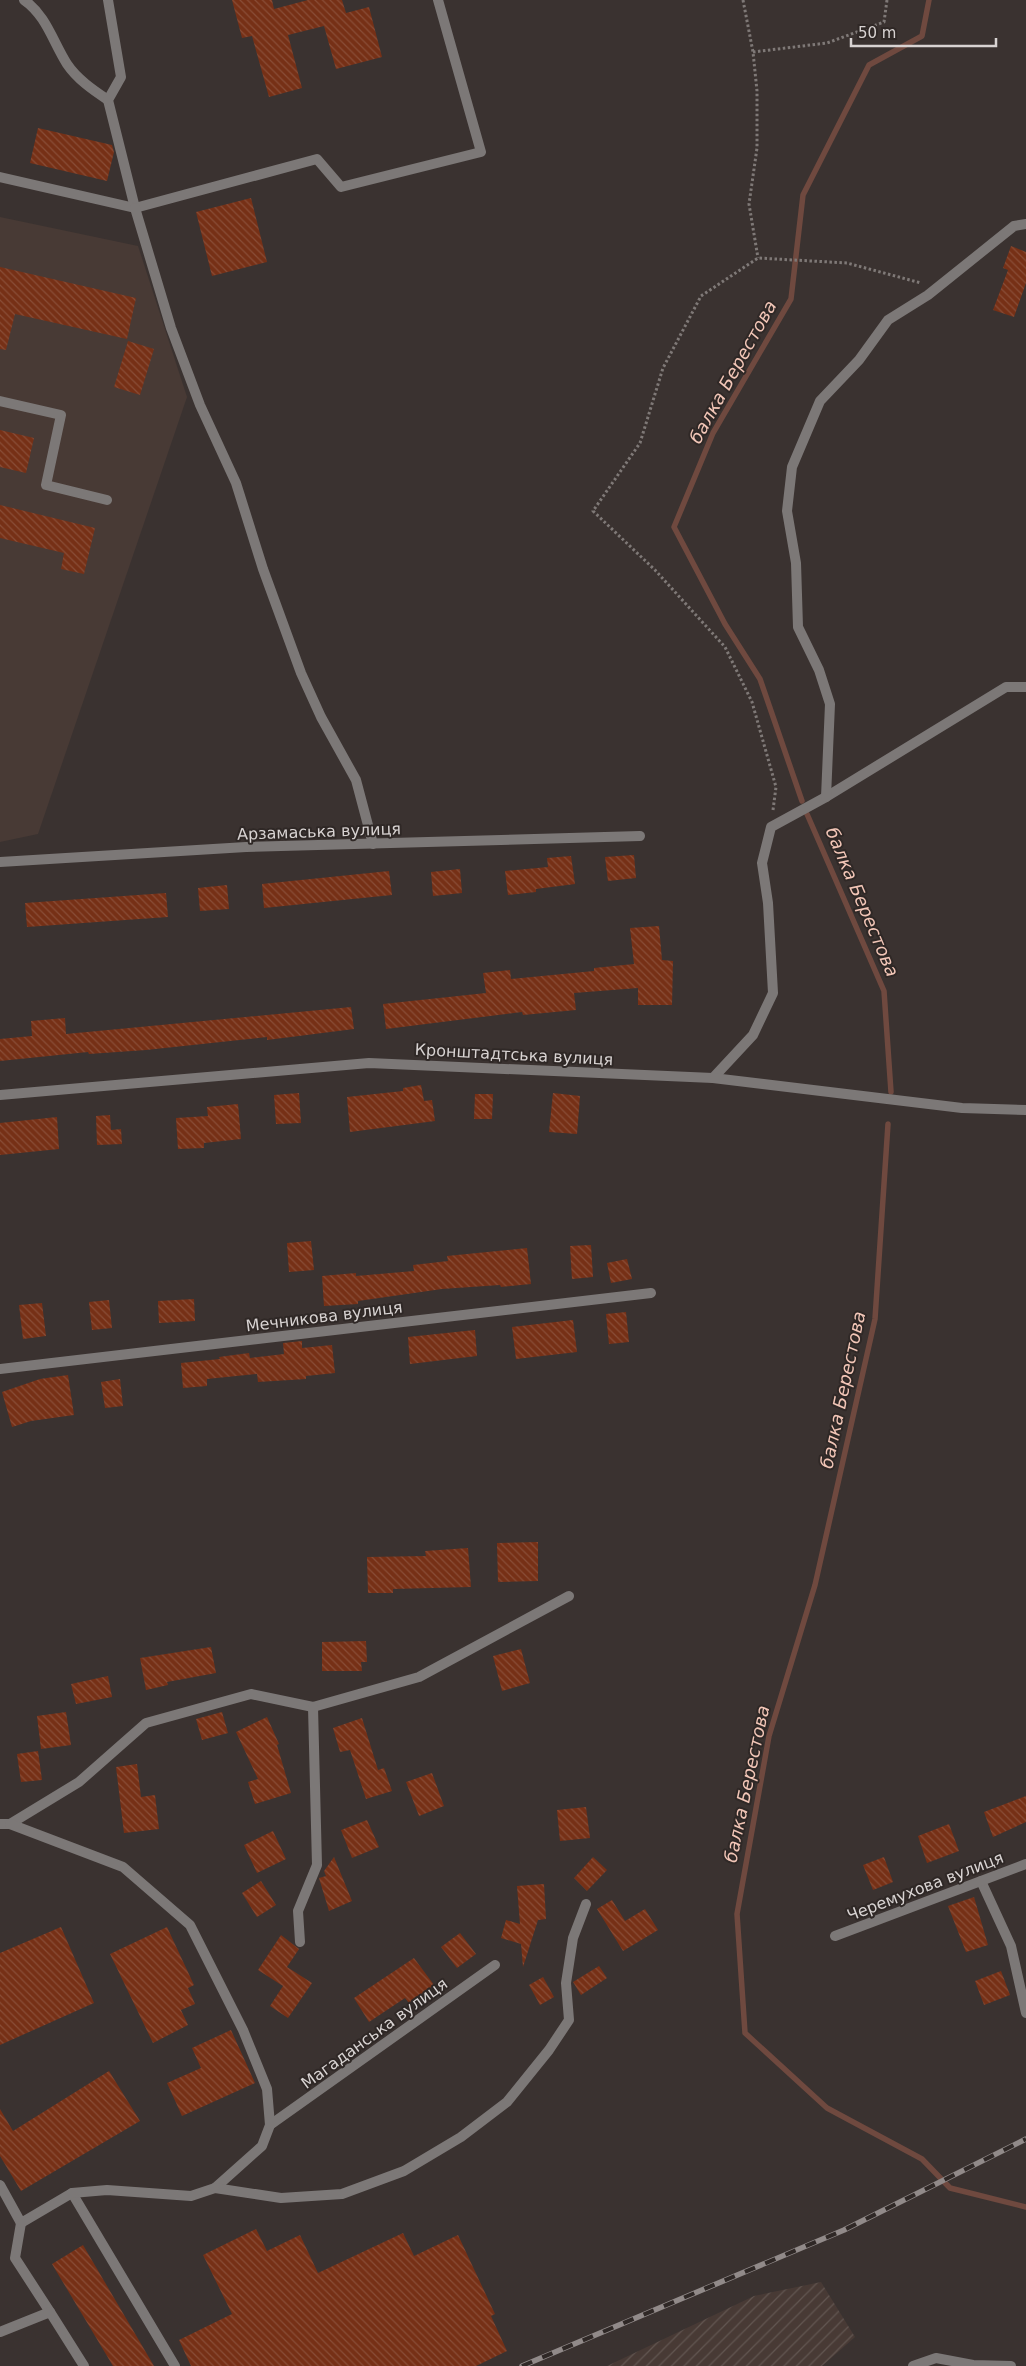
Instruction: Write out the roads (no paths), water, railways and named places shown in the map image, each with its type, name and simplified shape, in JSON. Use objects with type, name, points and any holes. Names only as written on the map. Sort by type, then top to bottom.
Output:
[{"type":"street","points":[[24,0],[34,7],[68,65],[84,83],[108,100],[135,208],[171,328],[200,405],[236,483],[263,569],[301,674],[356,780],[373,844]]},
{"type":"street","points":[[108,0],[121,77],[108,100]]},
{"type":"street","points":[[0,177],[135,208],[317,158],[341,187],[482,152],[438,0]]},
{"type":"street","points":[[826,797],[830,704],[819,670],[798,627],[796,563],[787,510],[792,467],[820,401],[859,360],[888,320],[971,262],[1014,226],[1026,224]]},
{"type":"street","points":[[0,401],[61,415],[46,485],[107,500]]},
{"type":"street","points":[[713,1078],[753,1035],[773,993],[768,903],[762,863],[771,827],[826,797],[1006,687],[1026,687]]},
{"type":"street","name":"Арзамаська вулиця","points":[[0,862],[246,848],[640,836]]},
{"type":"street","name":"Кронштадтська вулиця","points":[[0,1095],[369,1063],[713,1078],[962,1108],[1026,1110]]},
{"type":"street","name":"Мечникова вулиця","points":[[0,1368],[650,1293]]},
{"type":"street","points":[[5,1824],[79,1782],[146,1723],[251,1694],[313,1708],[419,1677],[569,1596]]},
{"type":"street","points":[[300,1942],[298,1911],[317,1865],[313,1708]]},
{"type":"street","points":[[5,1824],[123,1867],[190,1925],[246,2038],[266,2089],[270,2125],[262,2146],[215,2188],[191,2196],[107,2190],[72,2193],[21,2223]]},
{"type":"street","name":"Черемухова вулиця","points":[[835,1936],[1026,1864]]},
{"type":"street","points":[[981,1881],[1011,1946],[1026,2012]]},
{"type":"street","points":[[215,2188],[281,2198],[342,2194],[404,2171],[461,2137],[507,2102],[549,2050],[569,2020],[566,1983],[573,1938],[586,1904]]},
{"type":"street","name":"Магаданська вулиця","points":[[270,2125],[495,1965]]},
{"type":"street","points":[[0,2185],[21,2223],[15,2258],[84,2366]]},
{"type":"street","points":[[72,2193],[175,2366]]},
{"type":"street","points":[[0,2332],[50,2312]]},
{"type":"street","points":[[913,2366],[936,2358],[974,2365],[1011,2366]]},
{"type":"waterway","name":"балка Берестова","points":[[802,801],[760,679],[725,624],[674,527],[713,433],[791,299],[803,195],[869,65],[922,36],[929,0]]},
{"type":"waterway","name":"балка Берестова","points":[[807,814],[884,991],[891,1092]]},
{"type":"waterway","name":"балка Берестова","points":[[888,1124],[875,1319],[815,1585],[769,1736],[737,1914],[745,2033],[827,2108],[922,2159],[950,2188],[1026,2207]]},
{"type":"railway","points":[[522,2366],[844,2230],[1026,2139]]}]
